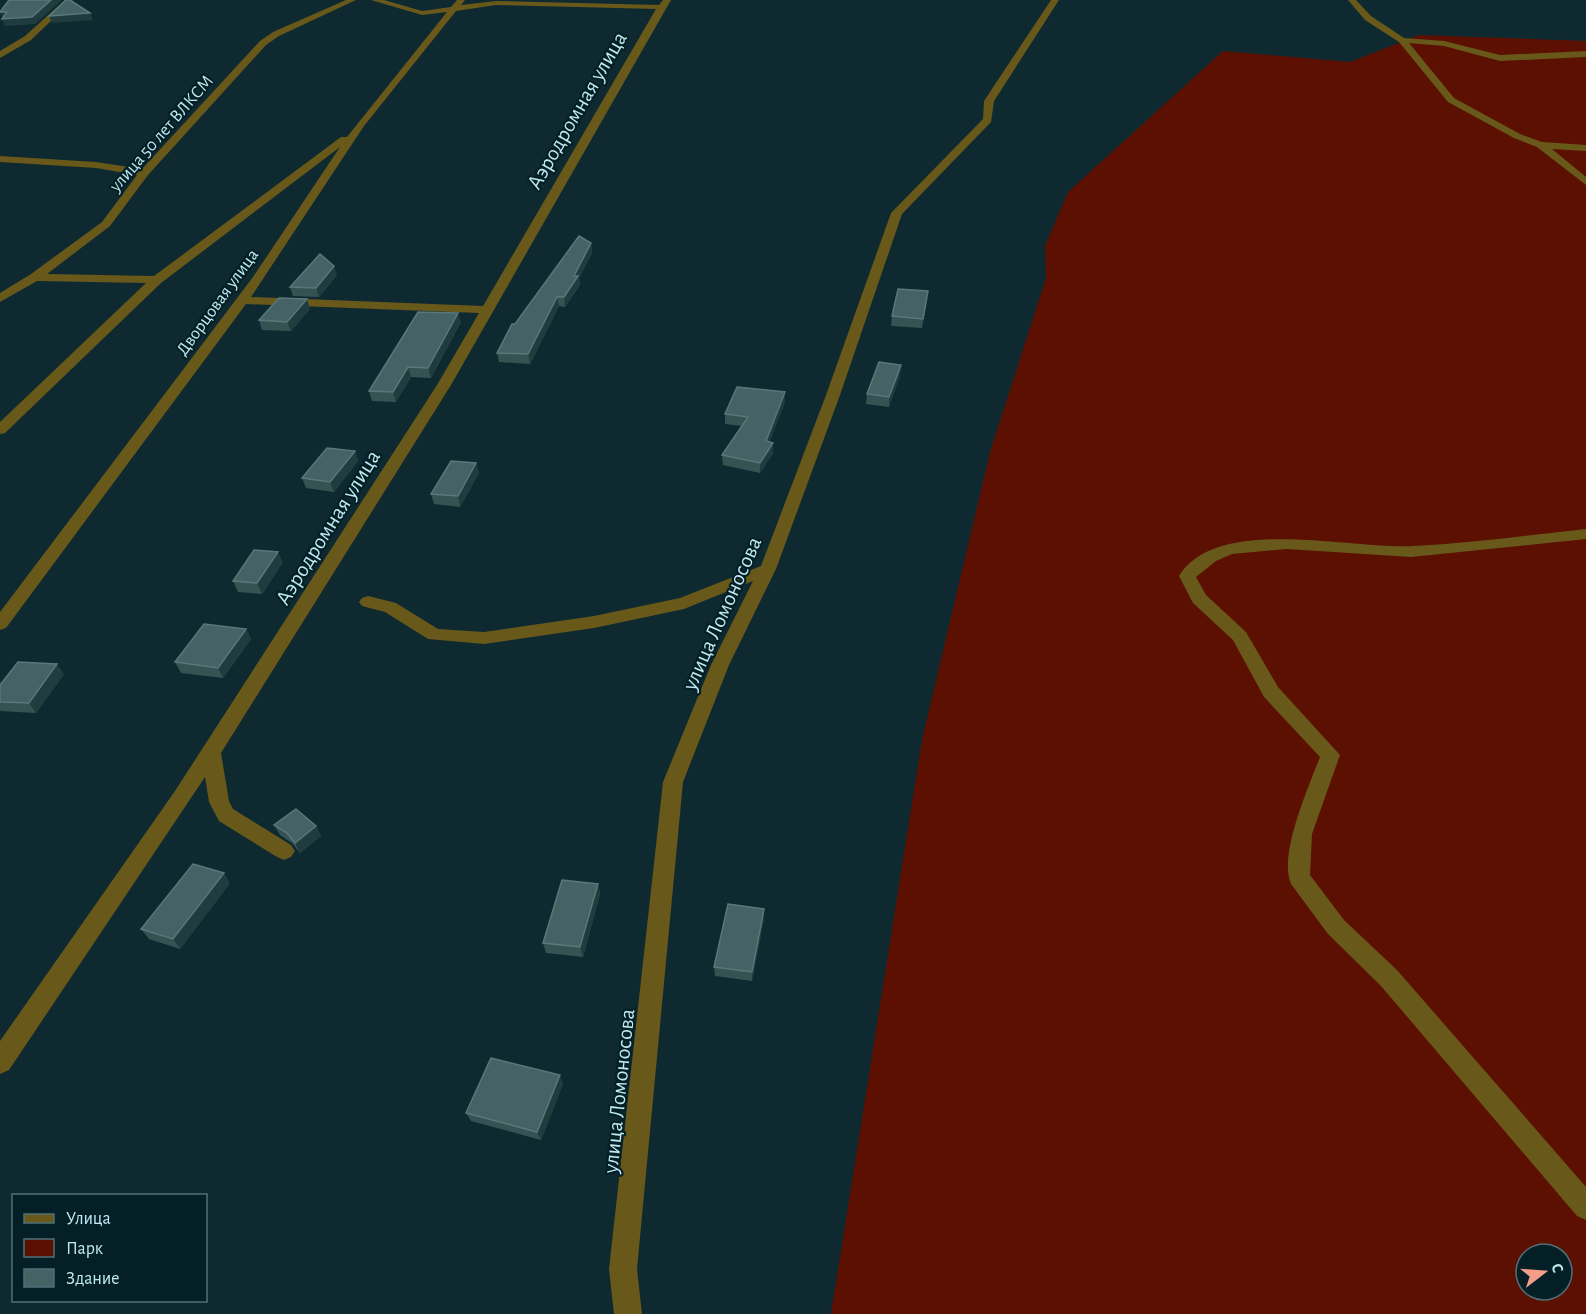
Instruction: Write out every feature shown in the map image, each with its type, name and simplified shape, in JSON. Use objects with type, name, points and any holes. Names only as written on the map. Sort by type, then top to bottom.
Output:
[{"type":"street","points":[[0,55],[28,39],[69,0]]},
{"type":"street","name":"улица 50 лет ВЛКСМ","points":[[0,298],[35,277],[106,224],[144,173],[263,43],[276,34],[352,0]]},
{"type":"street","points":[[375,0],[422,13],[452,11],[496,3],[664,4]]},
{"type":"street","name":"Дворцовая улица","points":[[0,624],[241,300],[355,131],[461,0]]},
{"type":"street","name":"улица Ломоносова","points":[[628,1314],[622,1269],[673,782],[720,665],[768,569],[897,213],[988,120],[989,101],[1055,0]]},
{"type":"street","points":[[1352,0],[1368,18],[1402,40],[1451,100],[1487,122],[1541,145],[1567,164],[1586,182]]},
{"type":"street","name":"Аэродромная улица","points":[[0,1062],[211,753],[444,385],[664,4]]},
{"type":"street","points":[[1402,40],[1443,44],[1500,58],[1586,54]]},
{"type":"street","points":[[0,430],[157,280],[355,131]]},
{"type":"street","points":[[1541,145],[1586,148]]},
{"type":"street","points":[[0,159],[96,165],[144,173]]},
{"type":"street","points":[[35,277],[157,280]]},
{"type":"street","points":[[241,300],[487,310]]},
{"type":"street","points":[[1586,534],[1411,552],[1287,544],[1228,549],[1210,557],[1187,576],[1199,599],[1240,636],[1271,692],[1330,755],[1302,834],[1299,877],[1336,927],[1389,978],[1586,1207]]},
{"type":"street","points":[[368,602],[390,607],[434,635],[484,638],[594,622],[684,603],[768,569]]},
{"type":"street","points":[[211,753],[219,802],[226,814],[284,851]]},
{"type":"green space","points":[[1419,35],[1586,41],[1586,1314],[831,1314],[922,740],[990,452],[1046,278],[1045,246],[1068,192],[1223,51],[1350,62]]},
{"type":"building","points":[[9,0],[51,0],[32,17],[2,19],[7,12],[0,12]]},
{"type":"building","points":[[66,0],[70,0],[90,13],[49,16]]},
{"type":"building","points":[[579,236],[591,243],[574,276],[578,276],[564,297],[557,297],[528,354],[497,353],[512,324],[515,324]]},
{"type":"building","points":[[320,254],[334,266],[316,288],[290,287]]},
{"type":"building","points":[[898,289],[928,291],[923,319],[892,316]]},
{"type":"building","points":[[279,298],[307,299],[287,322],[259,320]]},
{"type":"building","points":[[418,312],[458,313],[428,368],[408,367],[393,392],[369,391]]},
{"type":"building","points":[[879,362],[901,365],[889,397],[867,394]]},
{"type":"building","points":[[737,387],[785,392],[766,441],[773,443],[760,463],[722,455],[748,417],[725,414]]},
{"type":"building","points":[[327,448],[355,451],[330,482],[302,478]]},
{"type":"building","points":[[451,461],[476,463],[458,496],[431,494]]},
{"type":"building","points":[[254,550],[278,552],[257,583],[233,581]]},
{"type":"building","points":[[204,624],[246,629],[218,668],[175,662]]},
{"type":"building","points":[[18,662],[57,664],[29,703],[0,702],[0,685]]},
{"type":"building","points":[[296,809],[316,826],[295,843],[287,833],[274,825]]},
{"type":"building","points":[[193,864],[224,873],[173,939],[141,929]]},
{"type":"building","points":[[562,880],[598,884],[580,947],[543,943]]},
{"type":"building","points":[[728,904],[764,909],[752,972],[714,967]]},
{"type":"building","points":[[491,1058],[560,1075],[537,1132],[466,1113]]}]
